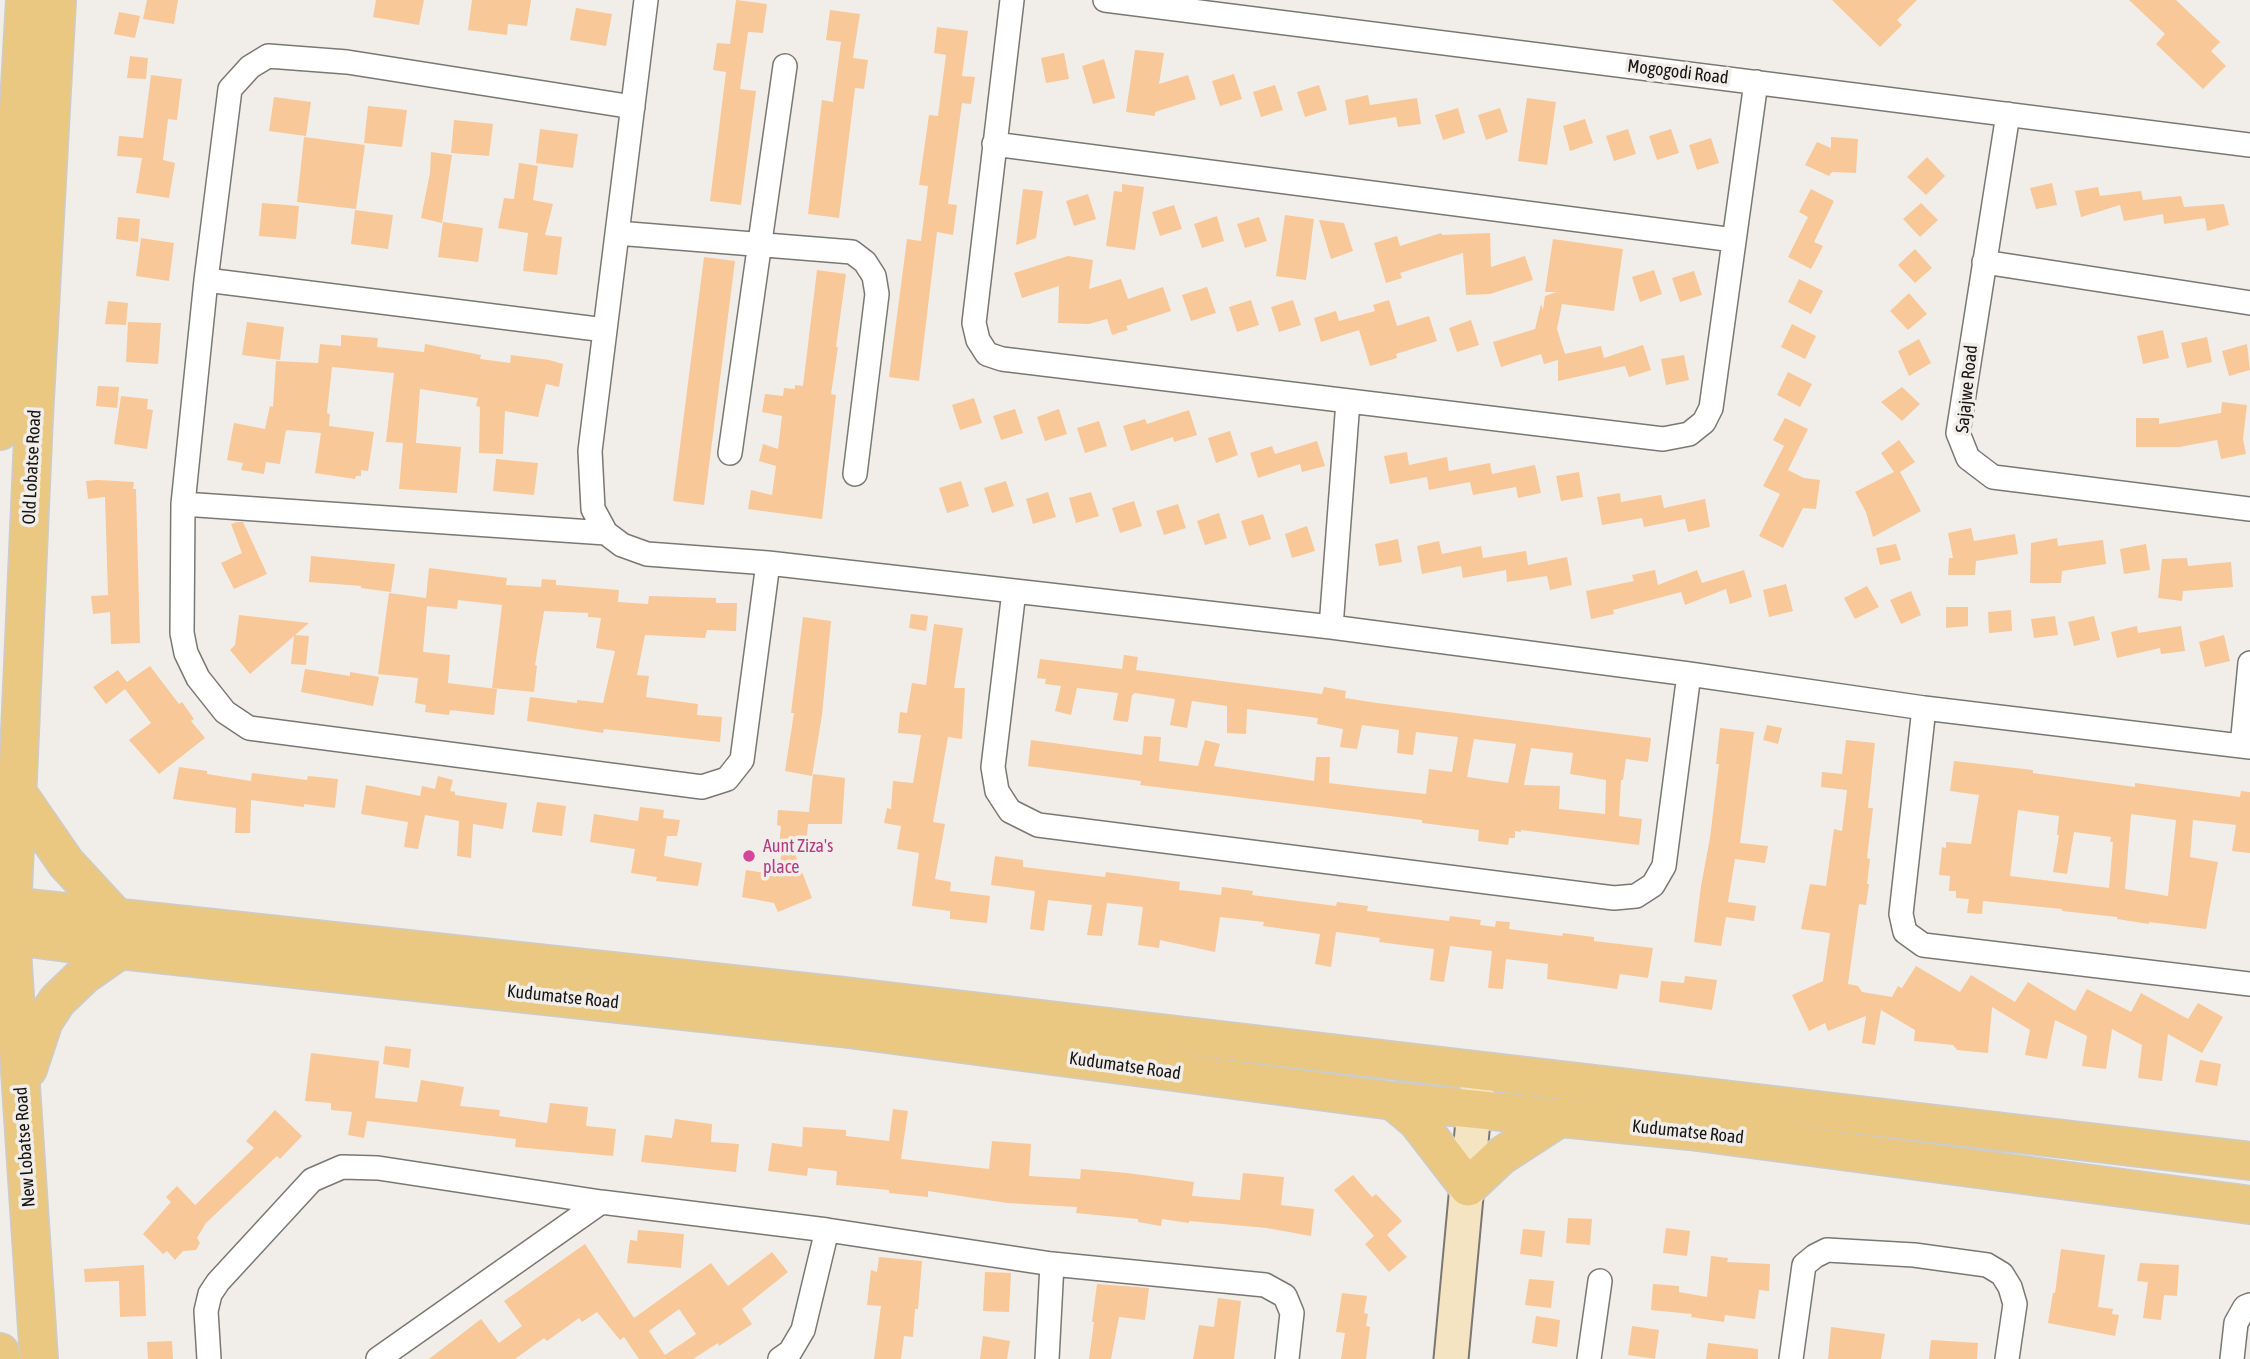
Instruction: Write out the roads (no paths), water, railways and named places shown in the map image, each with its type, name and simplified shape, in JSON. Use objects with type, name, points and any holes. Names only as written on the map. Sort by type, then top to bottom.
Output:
[{"type":"main road","points":[[9,418],[2,369],[24,0]]},
{"type":"main road","name":"Old Lobatse Road","points":[[6,920],[17,792],[9,418],[57,0]]},
{"type":"main road","points":[[17,792],[117,933],[84,975],[57,1001],[44,1021],[22,1092]]},
{"type":"main road","name":"Kudumatse Road","points":[[6,920],[1393,1101],[1690,1131],[2250,1205]]},
{"type":"main road","name":"New Lobatse Road","points":[[6,920],[22,1092],[39,1359]]},
{"type":"main road","name":"Kudumatse Road","points":[[117,933],[221,930],[843,996],[2250,1161]]},
{"type":"main road","points":[[1393,1101],[1418,1121],[1468,1187],[1501,1156],[1558,1119]]},
{"type":"main road","points":[[0,1352],[1,1359]]},
{"type":"street","points":[[646,0],[590,451],[593,509],[606,533],[622,545],[647,554],[768,563],[1331,627],[1924,708],[2246,747],[2250,663]]},
{"type":"street","points":[[1012,0],[974,323],[978,340],[987,355],[1002,359],[1663,439],[1689,434],[1704,422],[1711,408],[1756,82]]},
{"type":"street","name":"Mogogodi Road","points":[[1105,0],[1204,6],[1756,82],[2250,145]]},
{"type":"street","points":[[633,107],[348,62],[268,57],[250,67],[230,89],[206,279],[183,504],[182,633],[186,653],[198,678],[225,712],[249,727],[702,787],[727,779],[742,760],[768,563]]},
{"type":"street","points":[[730,453],[785,66]]},
{"type":"street","name":"Sajajwe Road","points":[[2008,114],[1958,433],[1968,458],[1993,478],[2250,509]]},
{"type":"street","points":[[994,144],[1734,240]]},
{"type":"street","points":[[617,233],[852,252],[865,262],[874,276],[877,294],[855,474]]},
{"type":"street","points":[[1984,262],[2250,303]]},
{"type":"street","points":[[206,279],[604,330]]},
{"type":"street","points":[[1331,627],[1348,401]]},
{"type":"street","points":[[183,504],[606,533]]},
{"type":"street","points":[[1014,591],[993,767],[997,791],[1010,811],[1038,825],[1614,898],[1636,896],[1653,885],[1664,866],[1689,674]]},
{"type":"street","points":[[1924,708],[1901,914],[1905,932],[1923,944],[2250,984]]},
{"type":"street","points":[[1451,1359],[1480,1071]]},
{"type":"street","points":[[209,1359],[206,1311],[210,1294],[218,1282],[312,1180],[342,1167],[378,1168],[601,1202],[827,1230],[1052,1264],[1265,1285],[1285,1296],[1292,1313],[1287,1359]]},
{"type":"street","points":[[378,1359],[601,1202]]},
{"type":"street","points":[[779,1359],[790,1352],[803,1330],[827,1230]]},
{"type":"street","points":[[1791,1359],[1804,1265],[1826,1250],[1914,1255],[1987,1265],[2006,1280],[2015,1304],[2007,1359]]},
{"type":"street","points":[[1047,1359],[1052,1264]]},
{"type":"street","points":[[1589,1359],[1600,1281]]},
{"type":"street","points":[[2232,1359],[2236,1324],[2245,1307],[2250,1305]]},
{"type":"place","name":"Aunt Ziza's place","points":[[749,856]]}]
